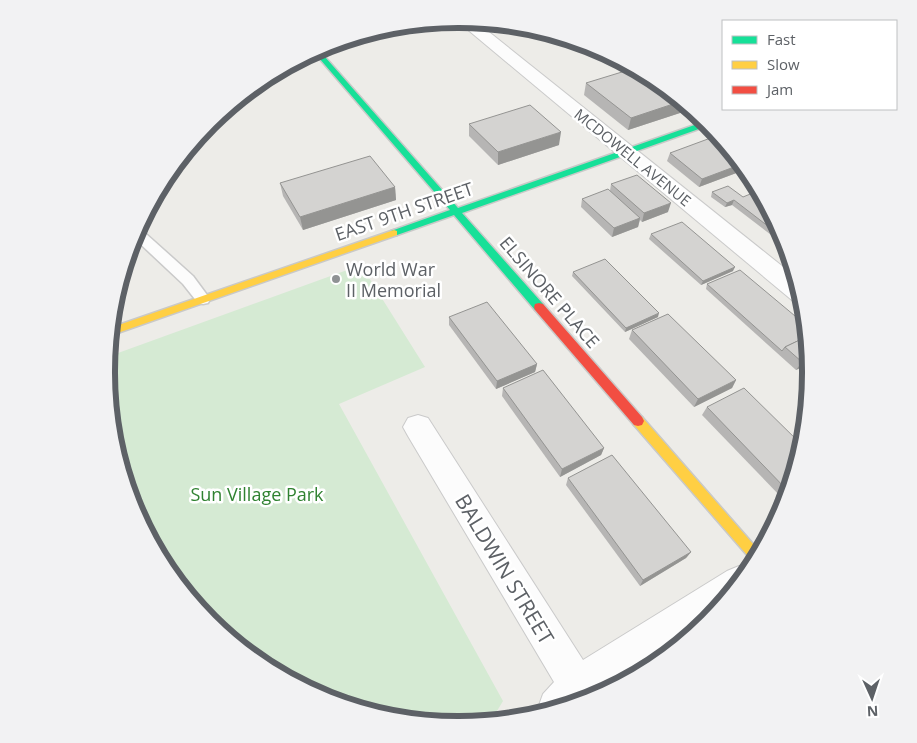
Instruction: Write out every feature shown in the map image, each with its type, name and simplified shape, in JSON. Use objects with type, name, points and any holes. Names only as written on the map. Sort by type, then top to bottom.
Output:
[{"type":"street","name":"MCDOWELL AVENUE","points":[[474,28],[792,287]]},
{"type":"street","name":"ELSINORE PLACE","points":[[321,57],[752,552]]},
{"type":"street","name":"EAST 9TH STREET","points":[[117,330],[700,126]]},
{"type":"street","name":"BALDWIN STREET","points":[[418,427],[567,697]]},
{"type":"street","points":[[567,697],[718,597]]},
{"type":"lane","points":[[142,238],[188,280],[203,299]]},
{"type":"green space","name":"Sun Village Park","points":[[361,265],[425,367],[339,404],[503,701],[495,714],[458,716],[414,713],[369,704],[348,697],[306,680],[267,658],[215,615],[172,563],[150,524],[141,503],[126,461],[121,439],[115,394],[115,354]]},
{"type":"building","points":[[625,71],[650,85],[674,104],[631,118],[586,83]]},
{"type":"building","points":[[530,105],[561,132],[498,152],[469,124]]},
{"type":"building","points":[[711,138],[735,167],[702,179],[670,153]]},
{"type":"building","points":[[370,156],[395,187],[300,217],[280,183]]},
{"type":"building","points":[[637,175],[671,203],[644,213],[611,184]]},
{"type":"building","points":[[728,186],[743,197],[752,193],[771,229],[734,200],[727,203],[712,192]]},
{"type":"building","points":[[608,189],[640,218],[614,228],[582,199]]},
{"type":"building","points":[[682,222],[735,267],[703,281],[651,234]]},
{"type":"building","points":[[605,259],[659,313],[626,328],[573,272]]},
{"type":"building","points":[[740,270],[799,319],[801,339],[785,347],[782,351],[707,284]]},
{"type":"building","points":[[487,302],[537,364],[497,381],[449,317]]},
{"type":"building","points":[[668,314],[736,380],[698,399],[632,330]]},
{"type":"building","points":[[801,339],[802,362],[785,347]]},
{"type":"building","points":[[543,370],[604,448],[562,469],[503,388]]},
{"type":"building","points":[[744,388],[796,439],[783,485],[707,407]]},
{"type":"building","points":[[612,455],[691,552],[643,580],[568,478]]},
{"type":"traffic: fast","points":[[321,57],[539,307]]},
{"type":"traffic: fast","points":[[394,233],[700,126]]},
{"type":"traffic: slow","points":[[117,330],[394,233]]},
{"type":"traffic: slow","points":[[638,421],[752,552]]},
{"type":"traffic: jam","points":[[539,307],[638,421]]},
{"type":"place","name":"World War II Memorial","points":[[336,279]]}]
